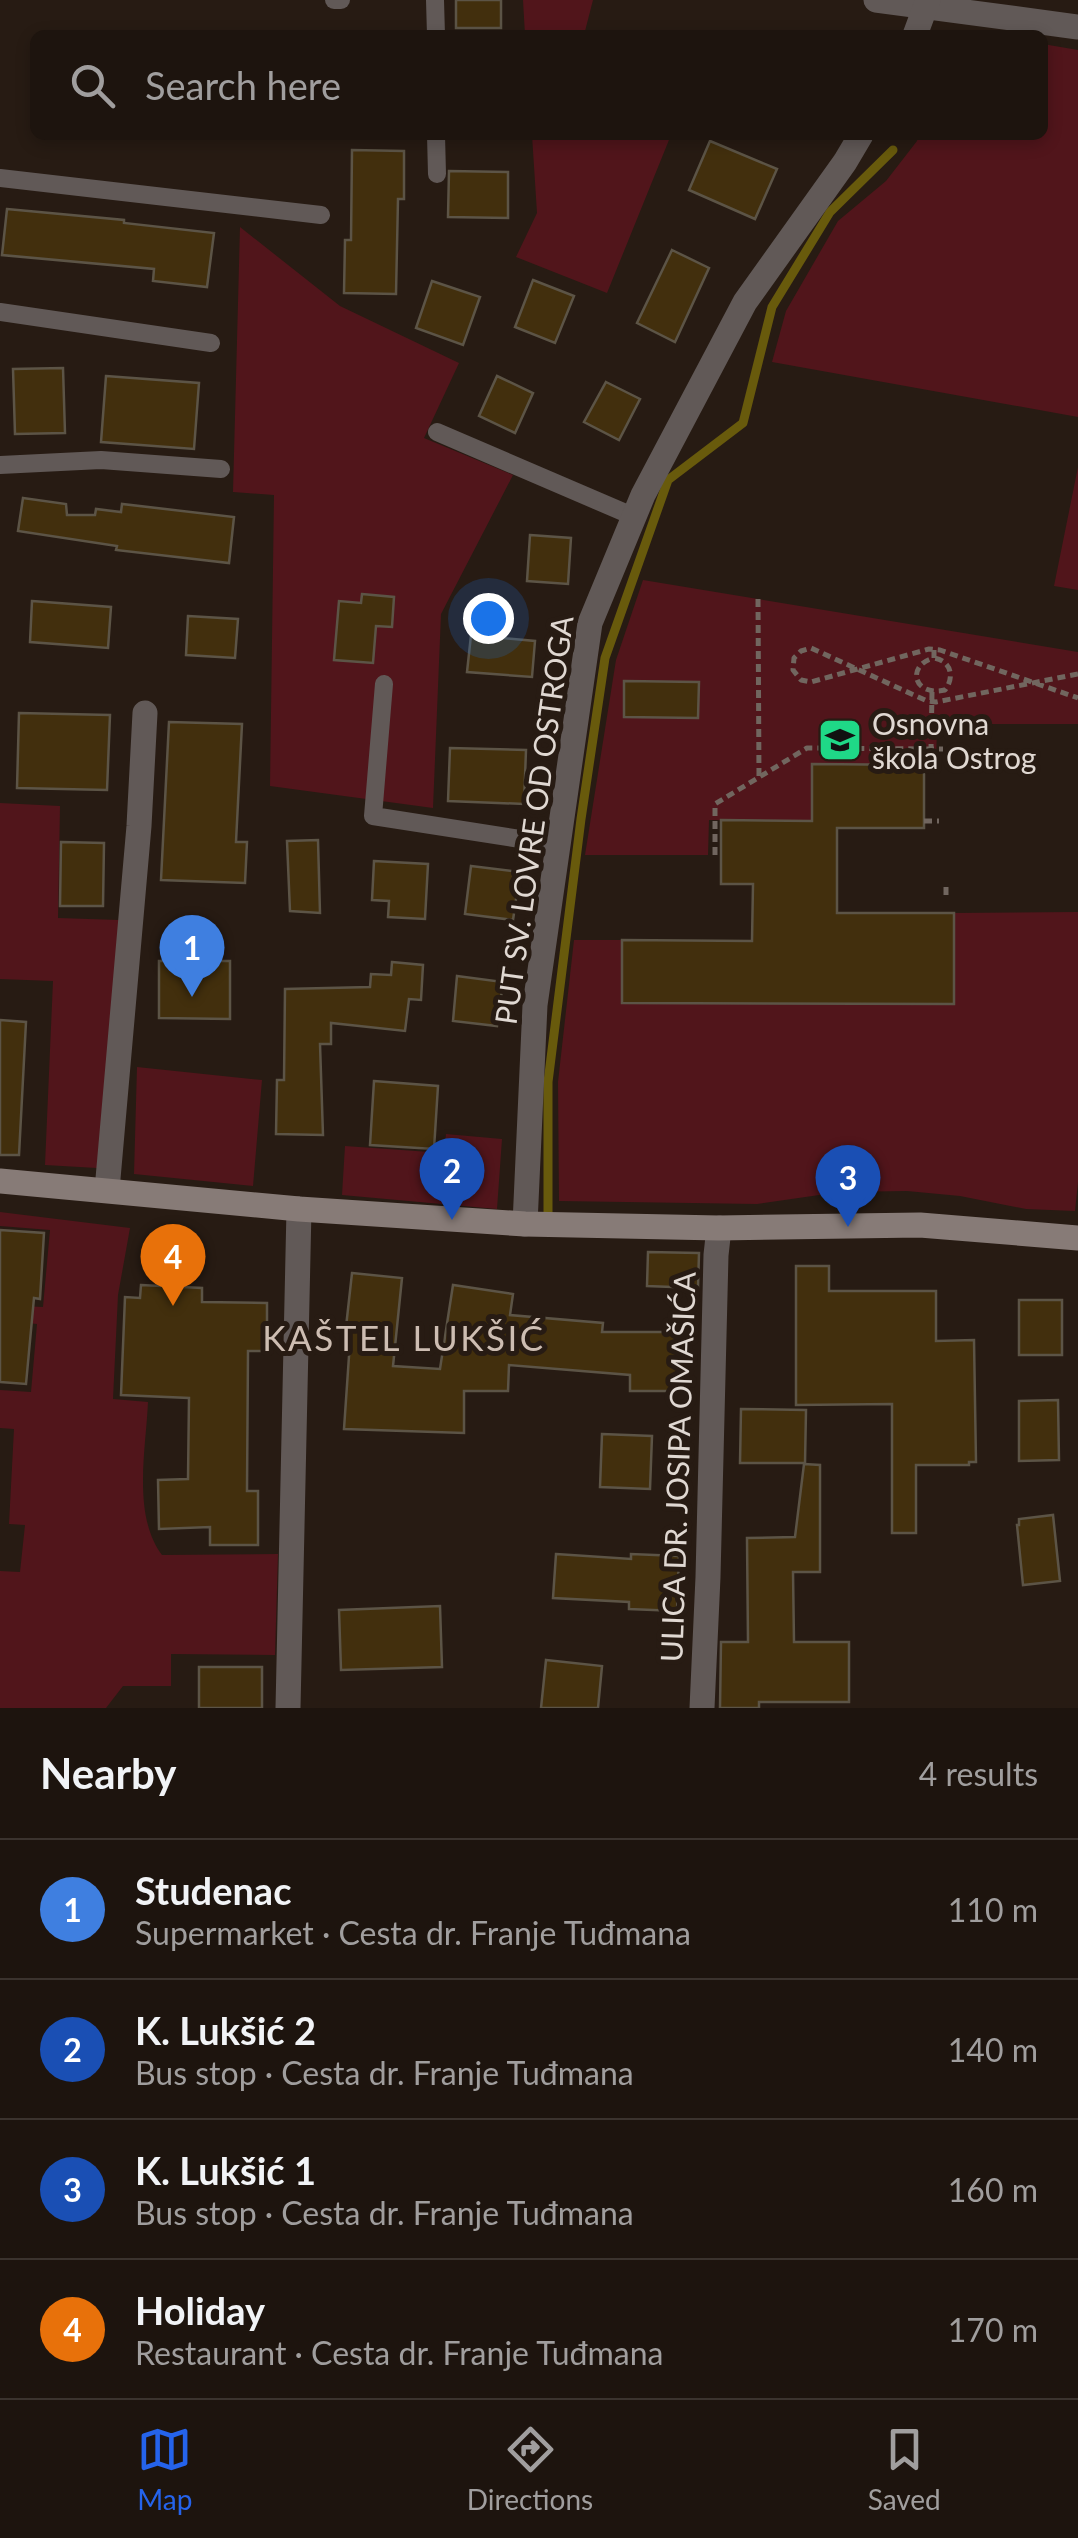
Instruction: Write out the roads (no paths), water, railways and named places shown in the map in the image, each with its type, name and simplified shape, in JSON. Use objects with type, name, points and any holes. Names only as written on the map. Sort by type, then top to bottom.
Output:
[{"type":"main road","points":[[0,1181],[524,1224],[718,1228],[920,1225],[1078,1238]]},
{"type":"street","points":[[876,0],[927,3],[1078,27]]},
{"type":"street","points":[[917,30],[927,3]]},
{"type":"street","name":"PUT SV. LOVRE OD OSTROGA","points":[[524,1224],[535,1006],[590,623],[643,495],[746,302],[858,140]]},
{"type":"street","points":[[108,1190],[145,713]]},
{"type":"street","points":[[288,1708],[299,1208]]},
{"type":"street","name":"ULICA DR. JOSIPA OMAŠIĆA","points":[[702,1708],[718,1228]]},
{"type":"lane","points":[[435,0],[436,30]]},
{"type":"lane","points":[[436,140],[437,174]]},
{"type":"lane","points":[[0,178],[322,215]]},
{"type":"lane","points":[[0,312],[210,342]]},
{"type":"lane","points":[[437,432],[636,517]]},
{"type":"lane","points":[[0,465],[101,460],[221,469]]},
{"type":"lane","points":[[384,684],[372,816],[558,845]]},
{"type":"waterway","points":[[548,1213],[548,1082],[605,658],[668,480],[743,423],[772,307],[830,212],[893,150]]},
{"type":"place","name":"Osnovna škola Ostrog","points":[[840,740]]},
{"type":"place","name":"Studenac","points":[[192,997]]},
{"type":"place","name":"K. Lukšić 2","points":[[452,1220]]},
{"type":"place","name":"K. Lukšić 1","points":[[848,1227]]},
{"type":"place","name":"Holiday","points":[[173,1306]]},
{"type":"district","name":"KAŠTEL LUKŠIĆ","points":[[404,1337]]}]
